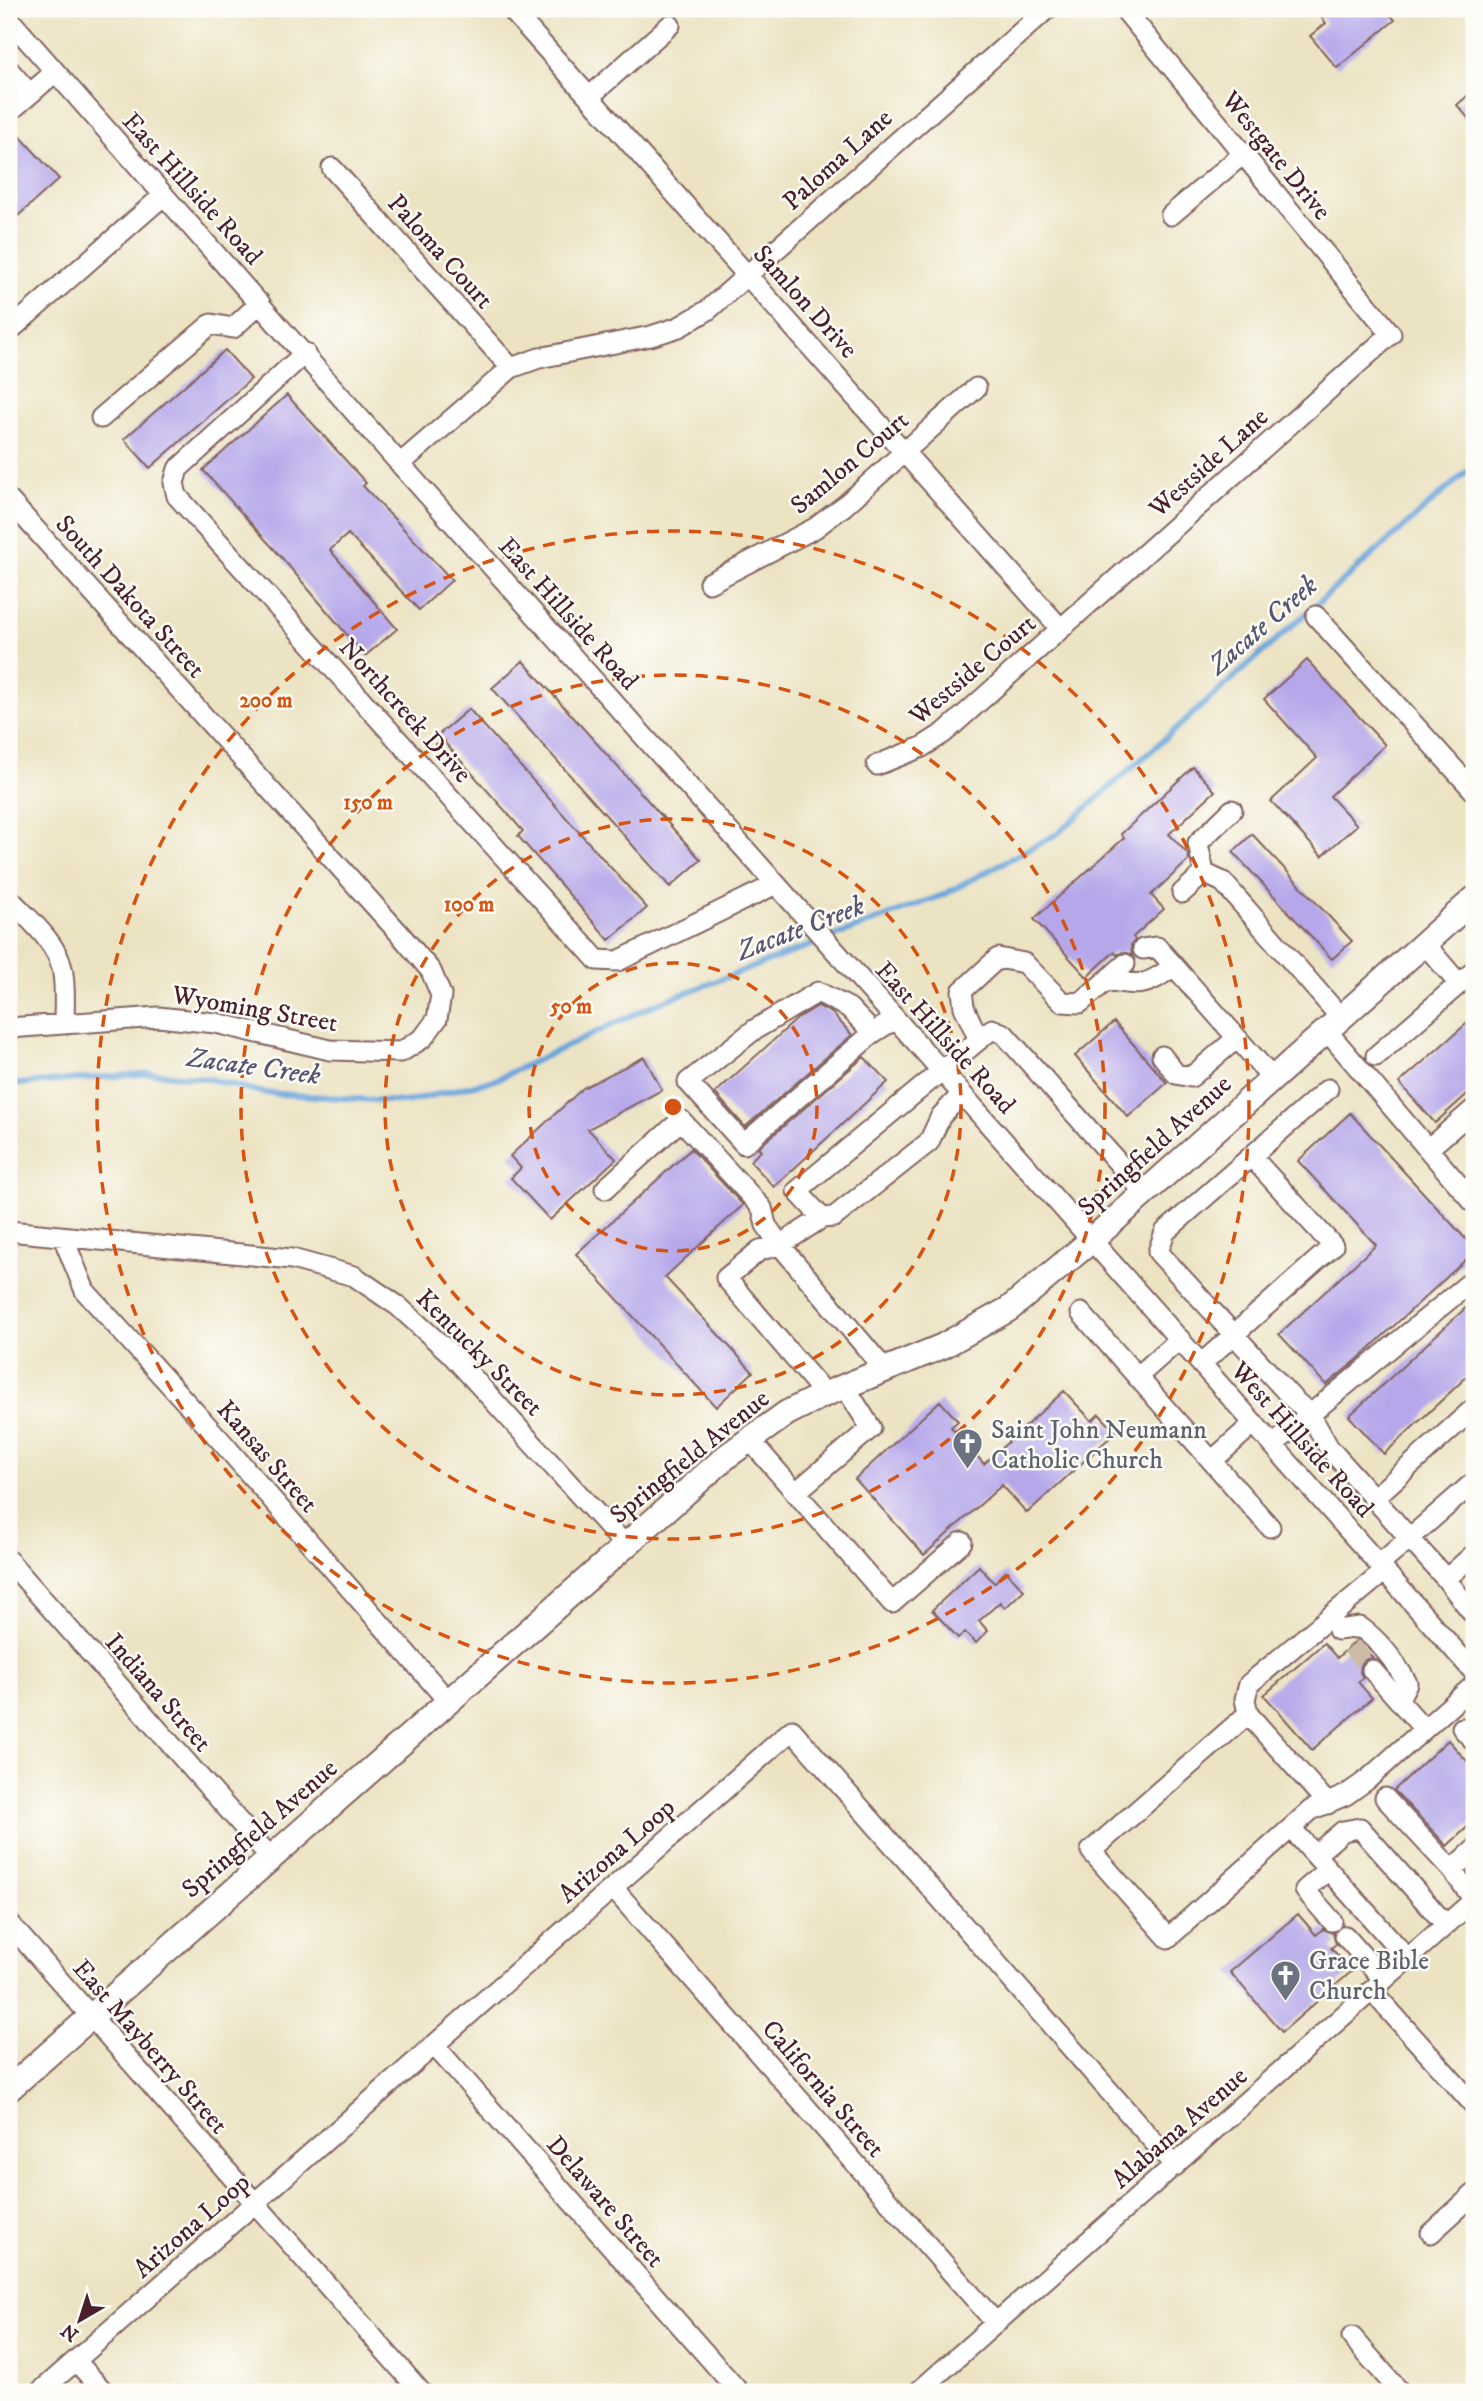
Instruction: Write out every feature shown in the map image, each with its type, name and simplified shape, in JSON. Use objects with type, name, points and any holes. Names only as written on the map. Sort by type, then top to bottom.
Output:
[{"type":"main road","name":"Springfield Avenue","points":[[9,2089],[625,1545],[750,1439],[787,1413],[835,1390],[943,1346],[1009,1309],[1092,1240],[1474,899]]},
{"type":"street","name":"Samlon Drive","points":[[511,9],[1061,629]]},
{"type":"street","name":"Paloma Lane","points":[[400,464],[511,368],[539,358],[651,335],[678,327],[708,310],[1046,9]]},
{"type":"street","name":"Westgate Drive","points":[[1124,9],[1391,334]]},
{"type":"street","name":"East Hillside Road","points":[[9,19],[400,464],[1092,1240]]},
{"type":"street","points":[[589,97],[670,25]]},
{"type":"street","points":[[9,70],[30,94]]},
{"type":"street","points":[[9,112],[55,72]]},
{"type":"street","points":[[1171,215],[1243,154]]},
{"type":"street","name":"Paloma Court","points":[[332,169],[511,368]]},
{"type":"street","points":[[9,331],[164,195]]},
{"type":"street","points":[[101,418],[211,324],[233,328],[260,303]]},
{"type":"street","name":"Westside Lane","points":[[1061,629],[1391,334]]},
{"type":"street","name":"Northcreek Drive","points":[[305,353],[178,470],[174,483],[177,496],[597,960],[618,961],[776,884]]},
{"type":"street","name":"Samlon Court","points":[[709,583],[815,528],[976,388]]},
{"type":"street","name":"South Dakota Street","points":[[9,500],[431,971],[442,995],[437,1019]]},
{"type":"street","points":[[1316,616],[1474,791]]},
{"type":"street","name":"Westside Court","points":[[877,765],[922,747],[944,733],[1061,629]]},
{"type":"street","points":[[1204,873],[1198,843],[1231,810]]},
{"type":"street","points":[[1182,893],[1204,873]]},
{"type":"street","points":[[1204,873],[1223,882],[1428,1149],[1474,1203]]},
{"type":"street","points":[[9,898],[54,948],[62,966],[65,989],[64,1024]]},
{"type":"street","points":[[1424,943],[1459,984]]},
{"type":"street","points":[[1143,949],[1157,947],[1273,1079]]},
{"type":"street","points":[[979,1040],[964,1007],[962,991],[998,958],[1024,962],[1062,1002],[1080,1003],[1125,964]]},
{"type":"street","points":[[1107,980],[1136,985],[1151,983],[1174,967]]},
{"type":"street","points":[[1376,1056],[1474,971]]},
{"type":"street","points":[[873,1033],[849,1008],[818,992],[754,1030],[688,1082],[744,1144],[873,1033],[895,1019]]},
{"type":"street","name":"Wyoming Street","points":[[9,1028],[158,1017],[216,1023],[330,1050],[401,1052],[423,1038],[437,1019]]},
{"type":"street","points":[[822,1218],[797,1191],[992,1029],[1004,1034],[1145,1193]]},
{"type":"street","points":[[1161,1056],[1176,1074],[1191,1077],[1237,1038]]},
{"type":"street","points":[[1328,1089],[1165,1232],[1158,1252],[1310,1414],[1329,1448],[1446,1579],[1474,1615]]},
{"type":"street","points":[[795,1493],[871,1428],[726,1279],[760,1250],[780,1245],[822,1218],[834,1217],[929,1142],[940,1116],[962,1094]]},
{"type":"street","points":[[1428,1149],[1474,1109]]},
{"type":"street","points":[[605,1189],[681,1121],[762,1209],[766,1226],[780,1245],[885,1370]]},
{"type":"street","points":[[1201,1364],[1333,1245],[1251,1156]]},
{"type":"street","name":"Kentucky Street","points":[[9,1231],[292,1259],[354,1276],[398,1307],[451,1354],[625,1545]]},
{"type":"street","name":"Kansas Street","points":[[63,1237],[85,1291],[221,1441],[448,1701]]},
{"type":"street","name":"West Hillside Road","points":[[1092,1240],[1474,1672]]},
{"type":"street","points":[[1273,1445],[1474,1279]]},
{"type":"street","points":[[1081,1313],[1270,1527]]},
{"type":"street","points":[[1137,1377],[1180,1339]]},
{"type":"street","points":[[1373,1499],[1474,1408]]},
{"type":"street","points":[[1212,1461],[1254,1423]]},
{"type":"street","points":[[750,1439],[891,1603],[962,1542]]},
{"type":"street","points":[[1328,1804],[1248,1714],[1245,1699],[1249,1684],[1333,1624],[1410,1539],[1474,1482]]},
{"type":"street","points":[[1446,1579],[1474,1554]]},
{"type":"street","name":"Indiana Street","points":[[9,1561],[271,1858]]},
{"type":"street","points":[[1333,1624],[1351,1646]]},
{"type":"street","points":[[1333,1624],[1360,1627],[1374,1636],[1397,1663],[1407,1683],[1399,1699]]},
{"type":"street","points":[[1372,1670],[1424,1729]]},
{"type":"street","points":[[1248,1714],[1091,1851],[1168,1938],[1311,1810],[1328,1804],[1367,1780],[1474,1685]]},
{"type":"street","name":"Arizona Loop","points":[[40,2392],[792,1730],[1175,2166]]},
{"type":"street","points":[[1385,1798],[1451,1870],[1474,1900]]},
{"type":"street","points":[[1291,1828],[1408,1959]]},
{"type":"street","points":[[1332,1921],[1305,1890],[1343,1831],[1360,1828],[1446,1925]]},
{"type":"street","points":[[1451,1870],[1474,1850]]},
{"type":"street","name":"California Street","points":[[613,1888],[996,2323]]},
{"type":"street","name":"Alabama Avenue","points":[[918,2392],[1474,1900]]},
{"type":"street","name":"East Mayberry Street","points":[[9,1923],[421,2392]]},
{"type":"street","points":[[1345,1936],[1378,1986],[1470,2092]]},
{"type":"street","name":"Delaware Street","points":[[434,2045],[739,2392]]},
{"type":"street","points":[[1431,2233],[1474,2194]]},
{"type":"street","points":[[1352,2337],[1400,2392]]},
{"type":"street","points":[[76,2361],[104,2392]]},
{"type":"building","points":[[1314,9],[1385,9],[1395,20],[1337,68],[1310,36],[1326,23]]},
{"type":"building","points":[[1474,90],[1474,125],[1457,105]]},
{"type":"building","points":[[9,124],[59,179],[9,224]]},
{"type":"building","points":[[225,350],[251,379],[150,468],[124,439]]},
{"type":"building","points":[[287,395],[366,483],[363,486],[452,580],[419,610],[348,534],[330,550],[397,629],[365,656],[203,470]]},
{"type":"building","points":[[1307,660],[1385,745],[1330,796],[1357,825],[1322,856],[1271,801],[1317,758],[1264,699]]},
{"type":"building","points":[[523,661],[701,860],[670,887],[492,688]]},
{"type":"building","points":[[469,709],[647,908],[609,940],[518,836],[523,831],[438,735]]},
{"type":"building","points":[[1193,767],[1215,791],[1169,834],[1188,854],[1189,860],[1151,895],[1164,909],[1133,937],[1135,940],[1131,945],[1132,955],[1123,952],[1117,955],[1114,952],[1087,977],[1034,919],[1124,838],[1121,834]]},
{"type":"building","points":[[1252,834],[1352,941],[1332,959],[1233,852]]},
{"type":"building","points":[[818,1006],[832,1013],[852,1035],[745,1127],[715,1093],[798,1018]]},
{"type":"building","points":[[1474,1017],[1474,1088],[1435,1123],[1399,1083]]},
{"type":"building","points":[[1114,1022],[1167,1083],[1128,1117],[1075,1056]]},
{"type":"building","points":[[644,1057],[662,1090],[588,1129],[616,1159],[550,1220],[511,1178],[521,1168],[510,1156],[583,1088]]},
{"type":"building","points":[[864,1057],[888,1082],[774,1187],[750,1161],[761,1151],[758,1148]]},
{"type":"building","points":[[1350,1113],[1474,1248],[1474,1252],[1326,1385],[1279,1334],[1376,1245],[1298,1161]]},
{"type":"building","points":[[691,1149],[743,1205],[665,1277],[753,1372],[716,1407],[576,1254]]},
{"type":"building","points":[[1474,1300],[1474,1370],[1384,1454],[1349,1416]]},
{"type":"building","name":"Saint John Neumann Catholic Church","points":[[1064,1391],[1092,1421],[1099,1414],[1116,1432],[1027,1513],[1002,1485],[924,1555],[855,1479],[940,1401],[958,1421],[951,1427],[984,1464]]},
{"type":"building","points":[[979,1566],[994,1583],[1006,1571],[1024,1590],[1005,1608],[1000,1602],[979,1621],[988,1631],[976,1643],[965,1632],[958,1638],[932,1610]]},
{"type":"building","points":[[1357,1640],[1373,1658],[1364,1660],[1360,1672],[1363,1678],[1358,1682],[1372,1698],[1312,1750],[1264,1695],[1324,1643],[1337,1658]]},
{"type":"building","points":[[1448,1740],[1474,1769],[1474,1821],[1447,1846],[1394,1790]]},
{"type":"building","name":"Grace Bible Church","points":[[1298,1914],[1316,1935],[1323,1929],[1333,1933],[1336,1944],[1331,1948],[1352,1971],[1282,2032],[1230,1972]]},
{"type":"waterway","name":"Zacate Creek","points":[[9,1083],[153,1073],[209,1079],[265,1093],[405,1102],[495,1080],[656,1004],[943,895],[1057,834],[1474,465]]},
{"type":"tunnel","points":[[1351,1646],[1372,1670]]},
{"type":"place","name":"Saint John Neumann Catholic Church","points":[[968,1471]]},
{"type":"place","name":"Grace Bible Church","points":[[1286,2002]]}]
